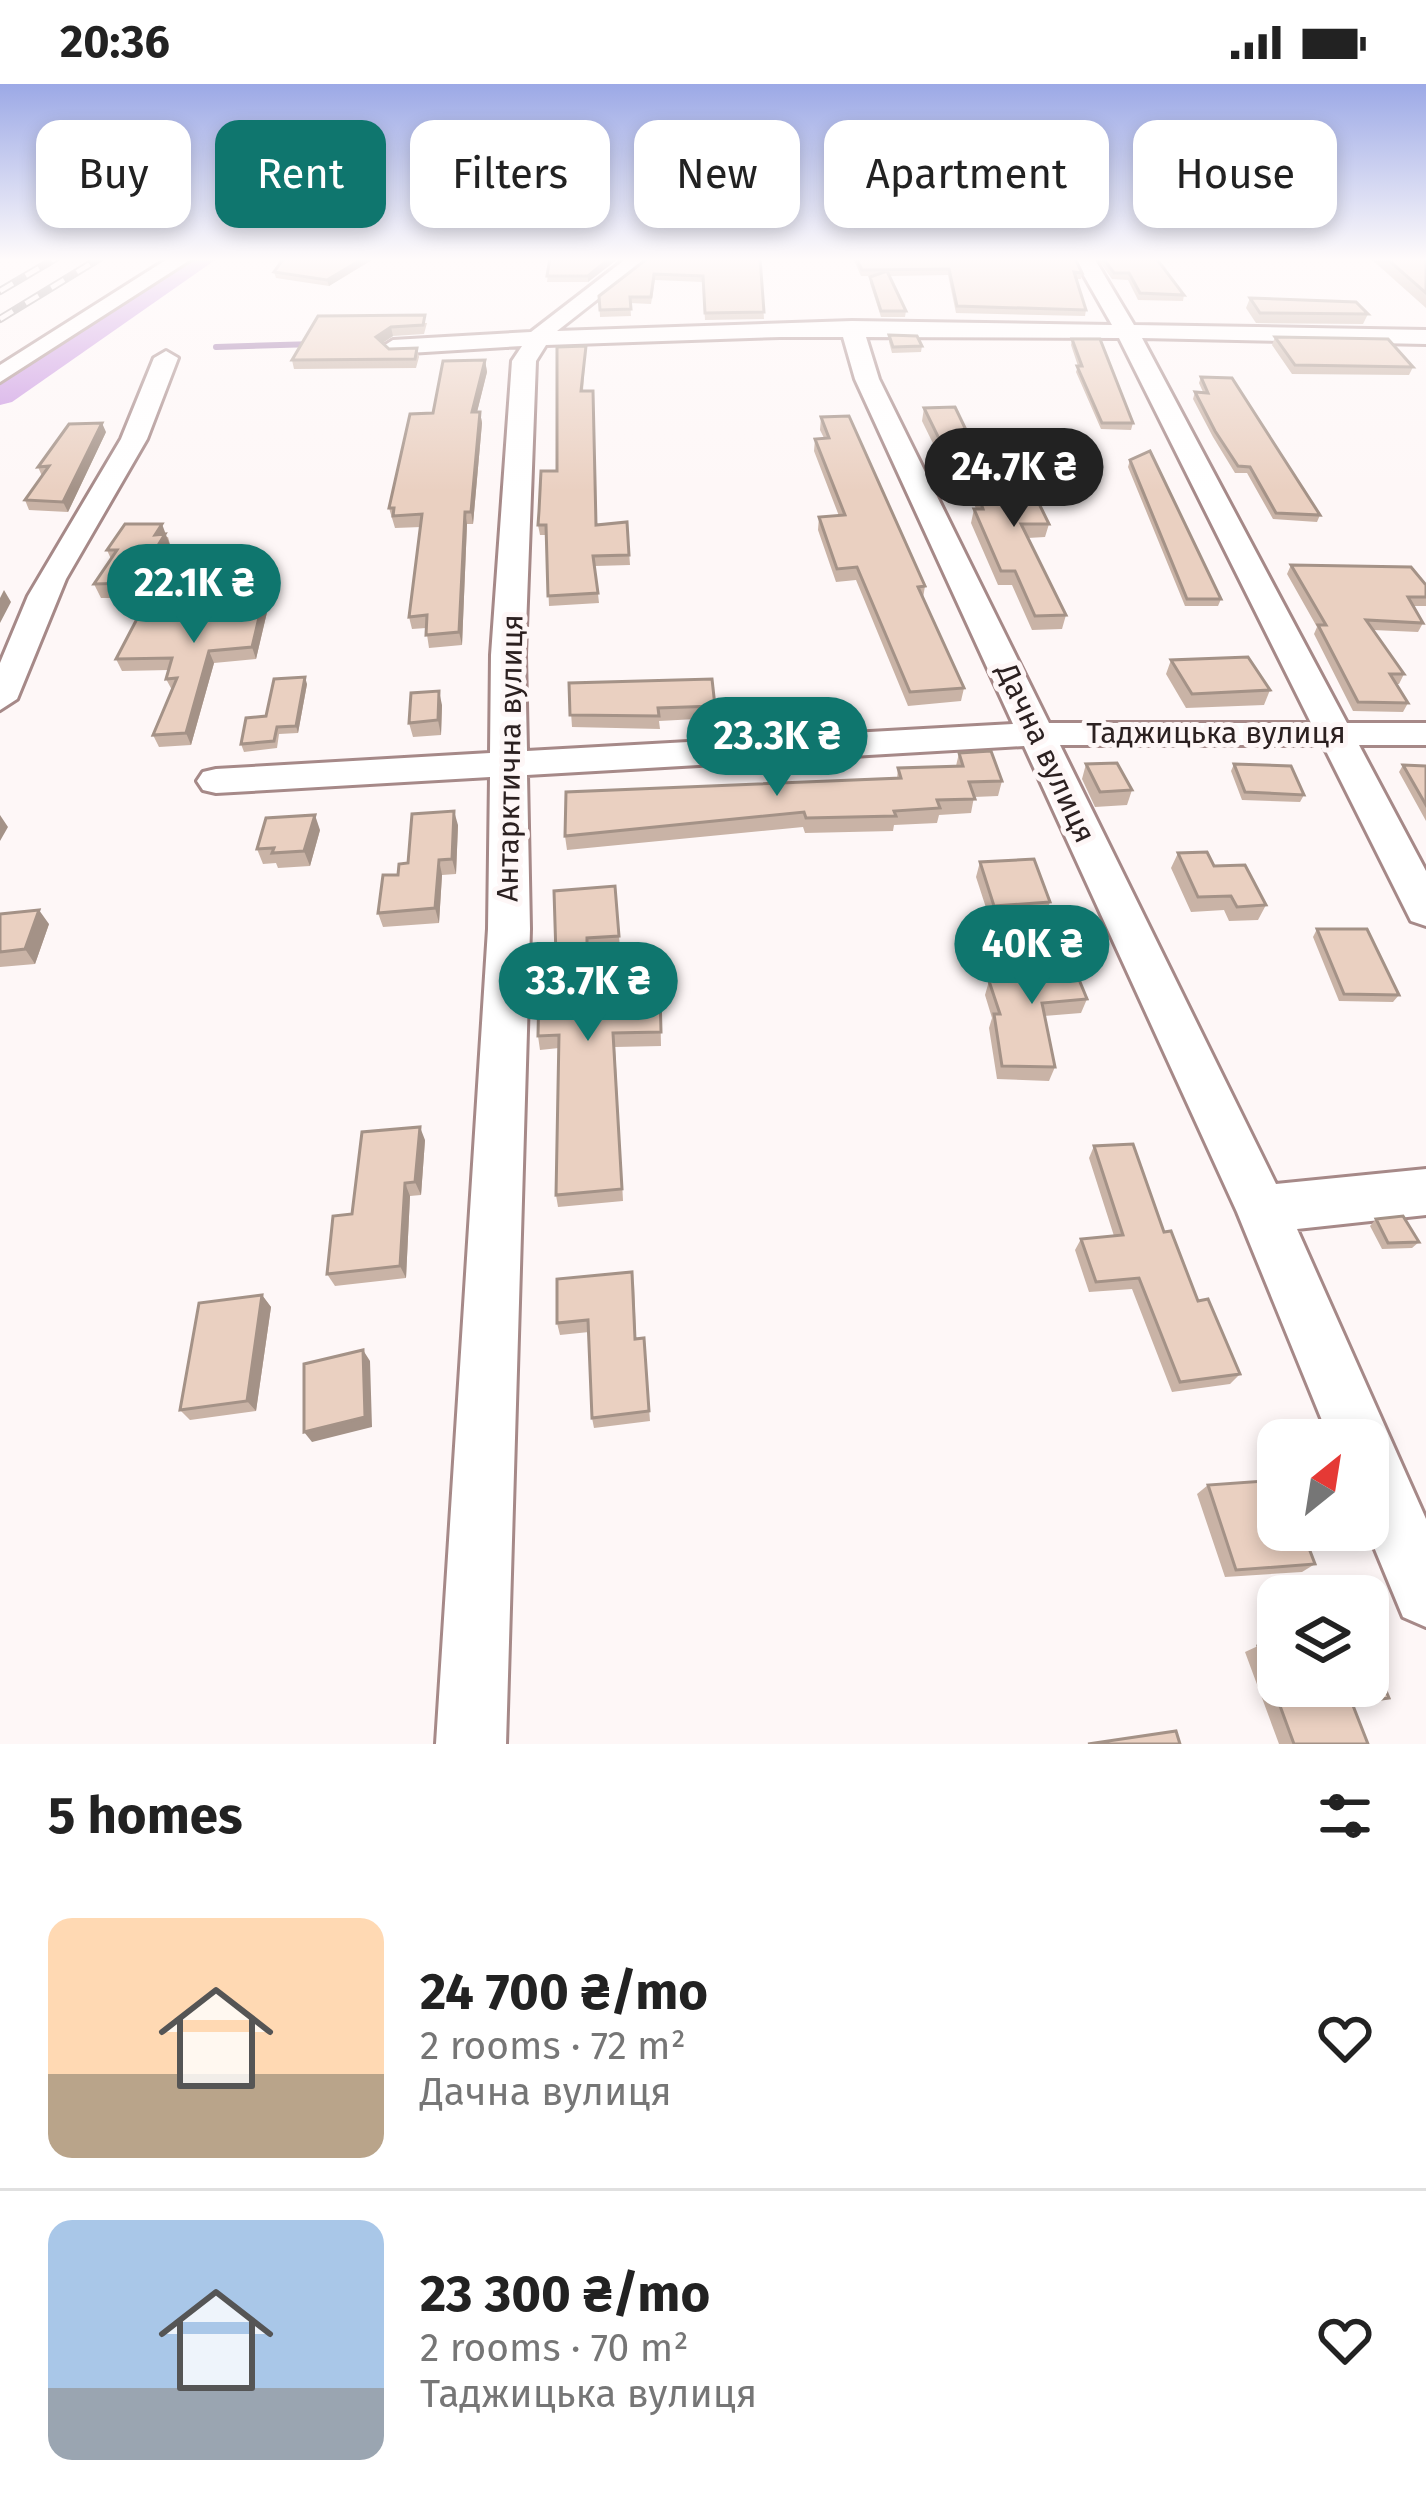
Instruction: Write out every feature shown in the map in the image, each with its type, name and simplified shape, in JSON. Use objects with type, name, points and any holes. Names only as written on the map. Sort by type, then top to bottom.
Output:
[{"type":"street","points":[[0,375],[62,335]]},
{"type":"street","points":[[537,340],[543,335]]},
{"type":"street","points":[[393,347],[656,335]]},
{"type":"street","name":"Дачна вулиця","points":[[854,335],[867,379],[1262,1209],[1351,1419]]},
{"type":"street","points":[[1129,335],[1329,731],[1426,910]]},
{"type":"street","points":[[1350,335],[1426,337]]},
{"type":"street","name":"Антарктична вулиця","points":[[471,1744],[508,952],[520,411],[524,361],[537,340]]},
{"type":"street","points":[[0,699],[58,563],[123,466],[159,387],[166,358]]},
{"type":"street","name":"Таджицька вулиця","points":[[216,781],[1036,734],[1426,734]]},
{"type":"street","points":[[1262,1209],[1426,1192]]},
{"type":"street","points":[[1389,1507],[1426,1594]]},
{"type":"building","points":[[306,335],[378,335],[389,349],[417,348],[415,359],[292,360]]},
{"type":"building","points":[[889,335],[917,336],[922,346],[893,347]]},
{"type":"building","points":[[1275,337],[1388,339],[1413,367],[1295,365]]},
{"type":"building","points":[[1072,339],[1100,339],[1133,423],[1102,423],[1077,366],[1082,366]]},
{"type":"building","points":[[586,346],[581,391],[593,391],[596,525],[627,522],[629,555],[593,556],[598,593],[548,596],[546,525],[538,525],[541,471],[557,471],[557,347]]},
{"type":"building","points":[[485,360],[472,412],[480,412],[471,512],[465,512],[459,632],[426,635],[427,615],[409,617],[422,514],[393,516],[394,508],[389,508],[410,414],[433,413],[443,361]]},
{"type":"building","points":[[1201,377],[1232,378],[1320,515],[1276,513],[1250,467],[1238,466],[1215,431],[1195,392],[1208,393]]},
{"type":"building","points":[[955,407],[978,455],[948,457],[924,408]]},
{"type":"building","points":[[849,416],[925,586],[918,587],[964,688],[910,692],[857,567],[837,569],[819,517],[845,515],[815,439],[829,438],[821,417]]},
{"type":"building","points":[[102,423],[63,502],[25,500],[49,466],[38,467],[69,424]]},
{"type":"building","points":[[1150,451],[1221,599],[1187,599],[1130,460]]},
{"type":"building","points":[[1006,457],[1014,471],[1023,471],[1049,524],[1021,524],[1066,615],[1035,616],[1015,571],[1001,571],[974,509],[983,509],[969,470]]},
{"type":"building","points":[[125,524],[162,524],[155,535],[165,534],[135,583],[94,584],[117,550],[107,550]]},
{"type":"building","points":[[1291,565],[1411,567],[1426,585],[1426,597],[1408,597],[1423,623],[1366,620],[1404,674],[1390,674],[1408,703],[1358,702],[1318,625],[1326,625]]},
{"type":"building","points":[[267,584],[252,647],[209,651],[186,733],[153,735],[177,678],[166,679],[172,658],[116,659],[139,615],[215,614],[224,586]]},
{"type":"building","points":[[1248,657],[1270,690],[1192,694],[1171,660]]},
{"type":"building","points":[[305,677],[296,726],[277,727],[274,741],[241,744],[246,718],[266,716],[274,679]]},
{"type":"building","points":[[712,679],[715,706],[658,708],[659,716],[570,715],[569,683]]},
{"type":"building","points":[[439,691],[438,720],[409,723],[411,693]]},
{"type":"building","points":[[991,751],[1002,781],[969,782],[975,799],[937,800],[940,808],[894,811],[896,816],[806,818],[804,812],[565,836],[566,792],[901,778],[898,768],[963,766],[959,753]]},
{"type":"building","points":[[1117,763],[1132,790],[1100,792],[1086,764]]},
{"type":"building","points":[[1234,764],[1291,766],[1304,795],[1245,792]]},
{"type":"building","points":[[1403,765],[1426,766],[1426,805]]},
{"type":"building","points":[[454,811],[452,859],[439,860],[435,908],[378,913],[383,875],[398,875],[399,864],[408,863],[412,814]]},
{"type":"building","points":[[315,815],[304,851],[257,849],[266,818]]},
{"type":"building","points":[[1207,852],[1214,866],[1245,865],[1266,905],[1237,907],[1231,896],[1198,897],[1178,853]]},
{"type":"building","points":[[1034,859],[1050,902],[994,906],[980,862]]},
{"type":"building","points":[[615,886],[619,936],[587,938],[587,995],[660,994],[661,1032],[613,1033],[622,1189],[556,1195],[559,1035],[538,1036],[539,989],[557,988],[554,891]]},
{"type":"building","points":[[39,910],[25,949],[0,952],[0,914]]},
{"type":"building","points":[[1317,929],[1367,929],[1399,995],[1344,994]]},
{"type":"building","points":[[1068,953],[1087,999],[1042,1003],[1055,1067],[1002,1066],[994,1014],[1000,1014],[989,981],[1015,978],[1007,958]]},
{"type":"building","points":[[420,1127],[415,1182],[405,1183],[400,1266],[327,1274],[333,1216],[352,1214],[362,1132]]},
{"type":"building","points":[[1133,1144],[1164,1232],[1171,1231],[1198,1301],[1208,1299],[1240,1374],[1180,1382],[1139,1278],[1096,1282],[1081,1239],[1123,1235],[1094,1146]]},
{"type":"building","points":[[1403,1216],[1419,1242],[1388,1243],[1376,1219]]},
{"type":"building","points":[[632,1272],[635,1339],[644,1338],[649,1411],[592,1418],[588,1320],[557,1323],[557,1279]]},
{"type":"building","points":[[262,1295],[247,1401],[180,1410],[199,1303]]},
{"type":"building","points":[[363,1350],[365,1417],[304,1432],[304,1364]]},
{"type":"building","points":[[1257,1482],[1257,1551],[1310,1551],[1315,1564],[1236,1570],[1208,1485]]},
{"type":"building","points":[[1280,1707],[1354,1707],[1368,1744],[1294,1744]]},
{"type":"building","points":[[1176,1731],[1180,1744],[1088,1744]]},
{"type":"waterway","points":[[0,395],[89,335]]},
{"type":"waterway","points":[[216,347],[315,344]]}]
